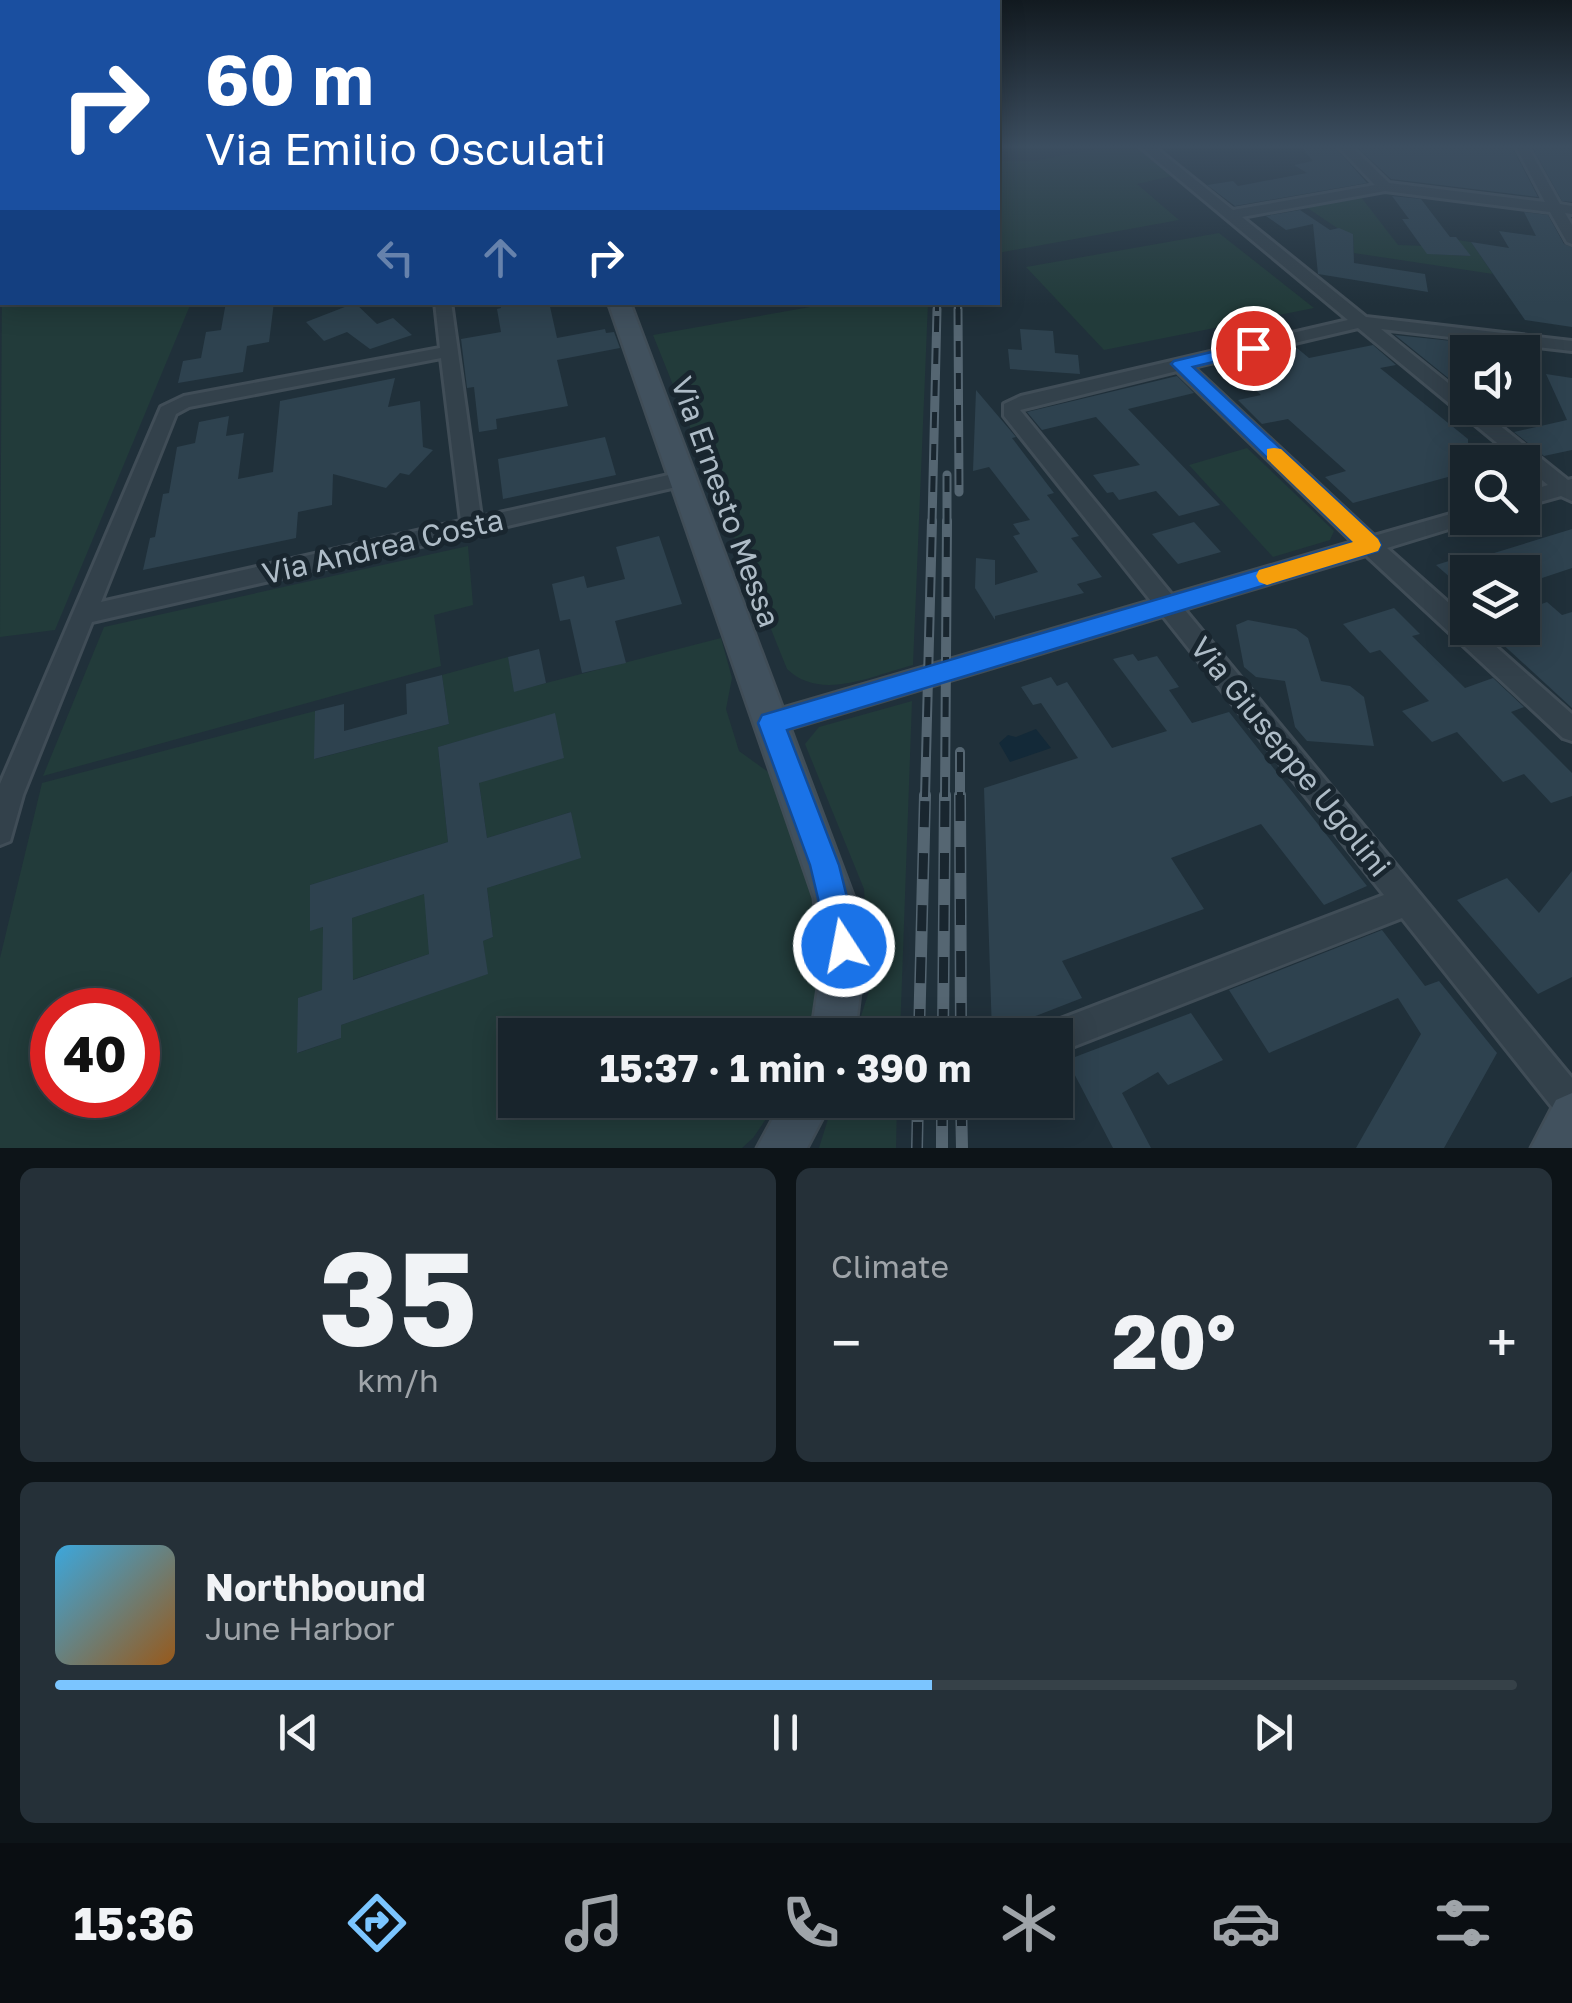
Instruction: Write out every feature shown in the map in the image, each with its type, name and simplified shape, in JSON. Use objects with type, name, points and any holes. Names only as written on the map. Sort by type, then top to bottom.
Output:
[{"type":"street","points":[[1210,199],[1570,489]]},
{"type":"street","points":[[1230,215],[1317,199]]},
{"type":"street","points":[[1482,199],[1572,210]]},
{"type":"street","points":[[1550,199],[1572,239]]},
{"type":"street","points":[[443,305],[472,527]]},
{"type":"street","name":"Via Ernesto Messa","points":[[620,305],[824,865],[840,924],[842,990],[836,1018]]},
{"type":"street","points":[[1180,364],[1362,322],[1572,346]]},
{"type":"street","points":[[0,832],[9,795],[168,411],[184,402],[450,351]]},
{"type":"street","points":[[1180,364],[1572,730]]},
{"type":"street","name":"Via Giuseppe Ugolini","points":[[1180,364],[1011,408],[1012,416],[1572,1105]]},
{"type":"street","name":"Via Andrea Costa","points":[[84,615],[682,479]]},
{"type":"street","points":[[1540,496],[1570,489]]},
{"type":"street","points":[[772,723],[1450,521]]},
{"type":"street","points":[[1073,1031],[1406,901]]},
{"type":"street","points":[[1556,1148],[1572,1116]]},
{"type":"street","points":[[781,1148],[798,1118]]},
{"type":"green space","points":[[1000,199],[1154,199],[1179,220],[1000,253]]},
{"type":"green space","points":[[1362,199],[1398,245],[1428,246],[1434,254],[1469,256],[1458,240],[1471,242],[1493,274],[1354,253],[1353,234],[1343,232],[1306,207]]},
{"type":"green space","points":[[1219,233],[1314,308],[1104,350],[1026,267]]},
{"type":"green space","points":[[2,305],[190,305],[55,630],[0,637]]},
{"type":"green space","points":[[821,305],[928,305],[913,665],[832,685],[801,679],[787,669],[653,335]]},
{"type":"green space","points":[[1247,448],[1334,531],[1330,540],[1273,557],[1189,465]]},
{"type":"green space","points":[[468,546],[473,605],[434,615],[441,666],[43,776],[104,627]]},
{"type":"green space","points":[[721,638],[732,678],[726,709],[739,751],[775,777],[816,907],[822,961],[813,1018],[498,1018],[498,1118],[767,1118],[753,1138],[742,1148],[0,1148],[0,958],[42,783],[315,711],[315,759],[449,724],[442,675],[508,657],[515,691]],"holes":[[[555,714],[479,783],[487,838],[571,812],[580,858],[487,888],[493,937],[483,941],[487,974],[341,1025],[341,1038],[298,1053],[298,998],[471,940],[424,894],[352,918],[323,965],[323,927],[310,930],[310,885],[448,842],[438,747]]]},
{"type":"green space","points":[[912,701],[901,1018],[860,1018],[870,988],[864,889],[805,744],[819,727]]},
{"type":"green space","points":[[828,1118],[897,1118],[896,1148],[819,1148]]},
{"type":"water","points":[[1036,729],[1051,748],[1010,762],[999,743],[1008,735],[1016,737]]},
{"type":"building","points":[[1225,199],[1278,199],[1235,206]]},
{"type":"building","points":[[1394,199],[1421,199],[1450,237],[1456,237],[1471,256],[1427,254],[1402,219],[1409,219]]},
{"type":"building","points":[[1300,210],[1330,230],[1339,228],[1353,234],[1354,263],[1425,274],[1428,292],[1318,274],[1313,224],[1286,230],[1266,216]]},
{"type":"building","points":[[1524,212],[1548,215],[1564,244],[1572,247],[1572,327],[1525,320],[1471,242],[1509,248],[1499,231],[1536,236]]},
{"type":"building","points":[[225,305],[274,305],[269,342],[247,346],[243,372],[178,383],[183,361],[201,358],[206,332],[221,330]]},
{"type":"building","points":[[357,305],[377,324],[393,318],[412,335],[370,349],[347,332],[324,341],[306,322]]},
{"type":"building","points":[[500,305],[550,305],[557,338],[605,329],[606,333],[614,332],[620,348],[557,360],[568,406],[496,419],[497,429],[479,432],[474,387],[467,388],[461,339],[501,332],[497,309]]},
{"type":"building","points":[[1020,329],[1053,331],[1055,353],[1078,355],[1080,374],[1010,369],[1008,349],[1022,350]]},
{"type":"building","points":[[1395,335],[1450,341],[1450,379]]},
{"type":"building","points":[[1373,345],[1396,365],[1380,368],[1468,439],[1471,445],[1450,445],[1450,479],[1353,503],[1325,477],[1346,471],[1288,419],[1262,424],[1238,400],[1261,395],[1227,364],[1297,348],[1309,358]]},
{"type":"building","points":[[1546,374],[1572,378],[1572,450],[1544,456],[1540,445],[1530,445],[1514,432],[1567,420]]},
{"type":"building","points":[[1177,376],[1194,393],[1128,409],[1220,505],[1179,516],[1156,491],[1119,500],[1113,492],[1107,493],[1093,475],[1140,465],[1096,417],[1042,430],[1027,412]]},
{"type":"building","points":[[395,378],[388,407],[420,401],[423,447],[433,450],[409,475],[400,473],[386,488],[333,474],[332,505],[298,512],[296,538],[143,570],[150,538],[155,537],[163,494],[169,493],[177,447],[195,443],[199,422],[229,416],[226,436],[244,433],[238,479],[273,472],[280,401]]},
{"type":"building","points":[[976,390],[1016,437],[1012,438],[1054,493],[1047,495],[1079,536],[1071,538],[1102,577],[1077,584],[1084,593],[995,616],[995,620],[975,588],[976,558],[995,560],[995,585],[1038,572],[1013,536],[1020,534],[1013,524],[1030,520],[989,467],[973,471]]},
{"type":"building","points":[[605,437],[616,475],[503,499],[498,459]]},
{"type":"building","points":[[1194,522],[1221,552],[1178,564],[1152,534]]},
{"type":"building","points":[[1572,529],[1572,568],[1540,579],[1540,555],[1488,555]]},
{"type":"building","points":[[659,536],[682,604],[615,621],[626,663],[582,673],[570,619],[560,621],[552,584],[584,576],[587,588],[625,579],[616,547]]},
{"type":"building","points":[[1450,561],[1450,577],[1436,565]]},
{"type":"building","points":[[1547,602],[1562,615],[1572,612],[1572,708],[1503,645],[1540,645],[1540,605]]},
{"type":"building","points":[[1394,608],[1420,634],[1412,636],[1465,688],[1493,678],[1524,707],[1511,712],[1572,773],[1572,796],[1551,803],[1524,774],[1503,782],[1457,732],[1432,742],[1402,711],[1429,701],[1380,650],[1370,653],[1343,624]]},
{"type":"building","points":[[1248,620],[1296,629],[1308,638],[1321,681],[1350,686],[1364,697],[1374,746],[1307,741],[1295,727],[1285,681],[1256,677],[1244,667],[1236,625]]},
{"type":"building","points":[[539,649],[546,683],[514,692],[508,657]]},
{"type":"building","points":[[1133,654],[1138,661],[1157,656],[1179,687],[1169,690],[1192,723],[1229,712],[1367,886],[1324,905],[1261,824],[1171,858],[1204,909],[1062,961],[1082,998],[1031,1018],[992,1018],[984,788],[1078,758],[1041,703],[1033,705],[1021,687],[1051,677],[1057,686],[1067,682],[1112,748],[1167,731],[1113,659]]},
{"type":"building","points":[[442,675],[449,724],[314,759],[315,711],[344,704],[344,731],[407,714],[406,684]]},
{"type":"building","points":[[555,713],[564,758],[479,783],[487,838],[571,812],[581,858],[487,888],[493,937],[483,941],[488,974],[341,1025],[341,1038],[297,1053],[298,998],[322,990],[323,927],[310,931],[310,885],[448,842],[438,747]],"holes":[[[424,894],[429,954],[353,980],[352,918]]]},
{"type":"building","points":[[1572,871],[1572,977],[1538,994],[1457,900],[1507,878],[1539,913]]},
{"type":"building","points":[[1382,930],[1425,986],[1439,981],[1497,1053],[1444,1148],[1356,1148],[1421,1034],[1398,998],[1269,1053],[1229,990]]},
{"type":"building","points":[[1191,1013],[1223,1060],[1168,1085],[1158,1072],[1122,1093],[1151,1148],[1113,1148],[1073,1071],[1073,1058]]},
{"type":"railway","points":[[932,524],[937,309]]},
{"type":"railway","points":[[958,309],[959,492]]},
{"type":"railway","points":[[947,475],[947,521]]},
{"type":"railway","points":[[925,797],[932,521]]},
{"type":"railway","points":[[945,797],[947,521]]},
{"type":"railway","points":[[960,752],[960,795]]},
{"type":"railway","points":[[919,1018],[925,795]]},
{"type":"railway","points":[[943,1018],[945,795]]},
{"type":"railway","points":[[960,795],[961,1018]]},
{"type":"railway","points":[[917,1148],[918,1118]]},
{"type":"railway","points":[[942,1118],[942,1148]]},
{"type":"railway","points":[[961,1118],[962,1148]]},
{"type":"slow traffic","points":[[1267,576],[1370,545],[1274,454]]},
{"type":"route","points":[[844,946],[824,865],[772,723],[1370,545],[1180,364],[1253,348]]}]
